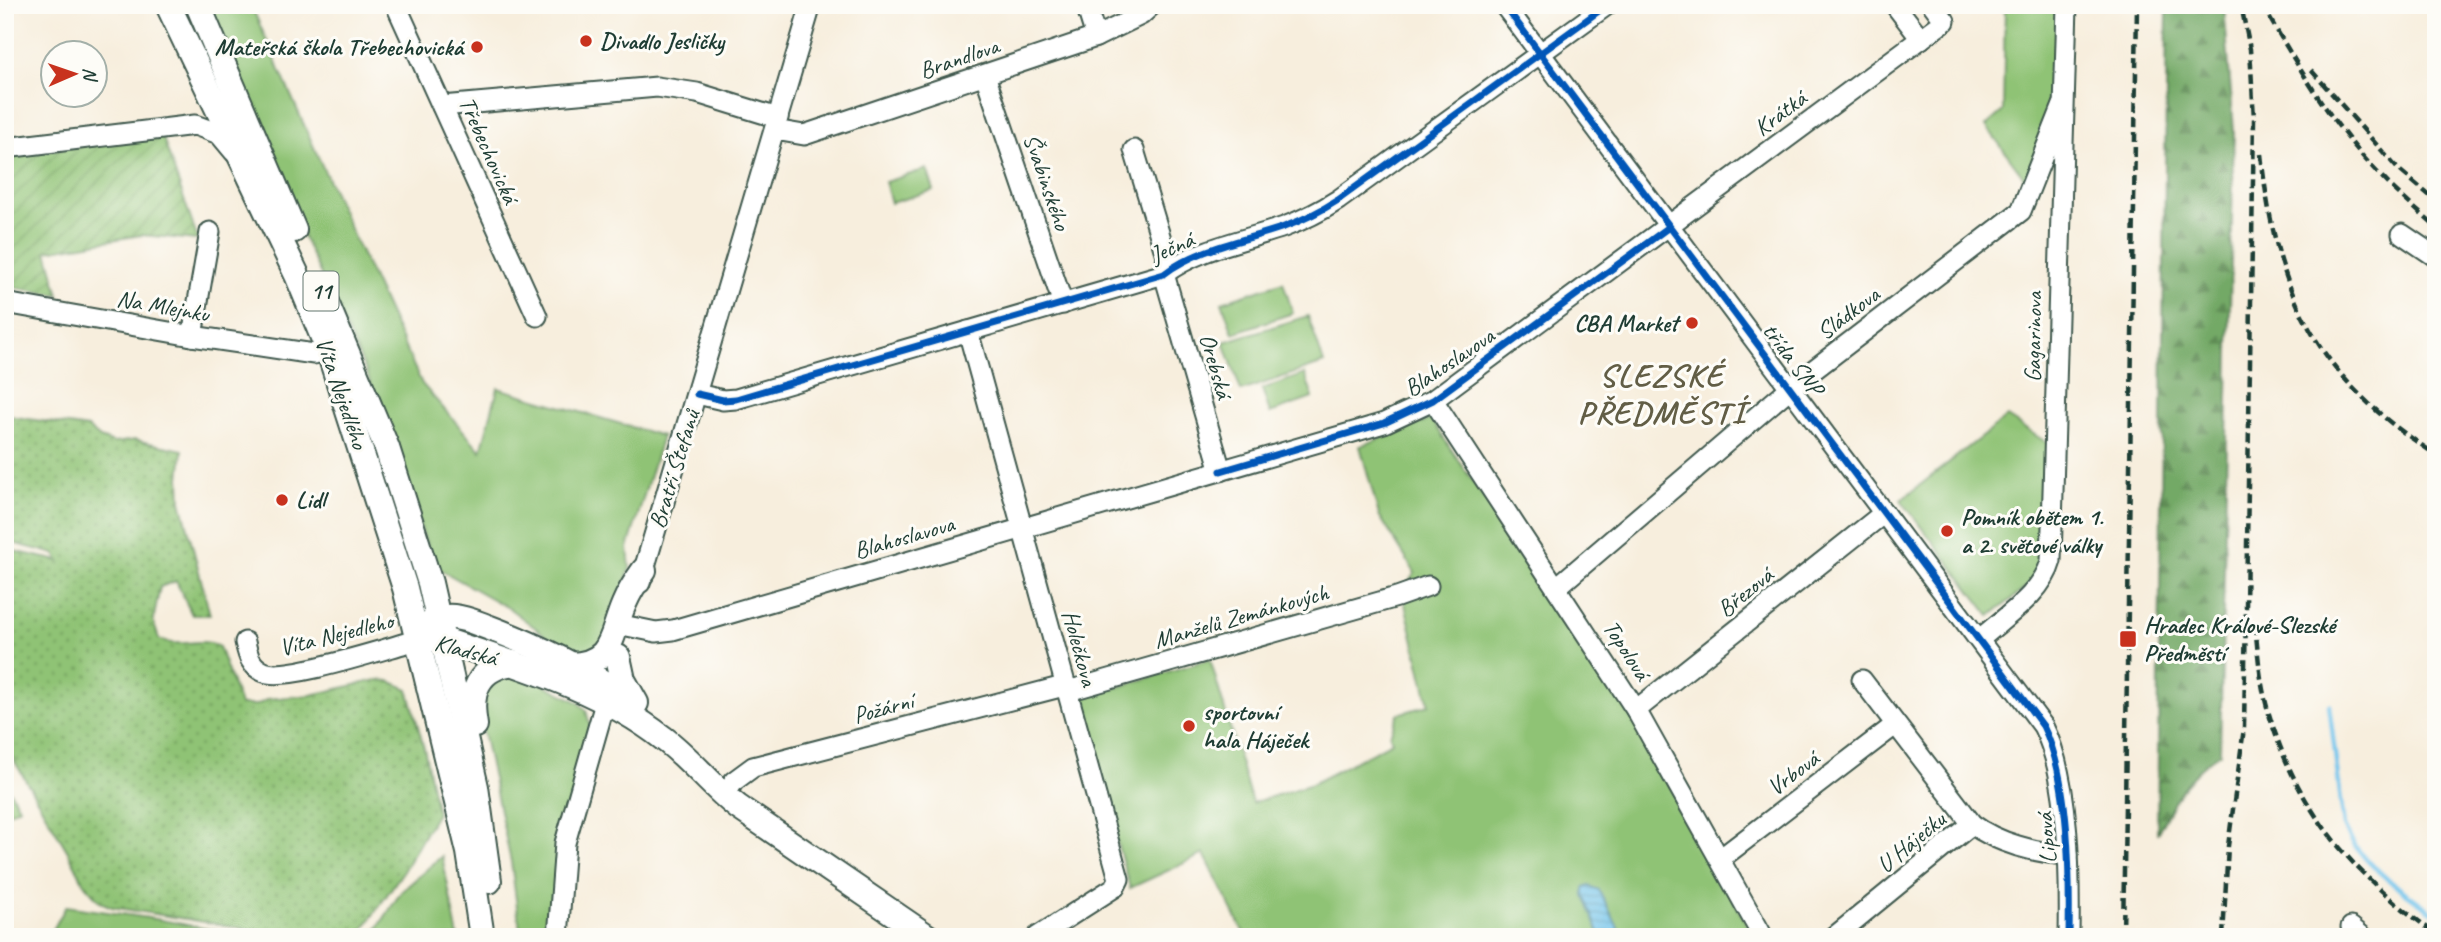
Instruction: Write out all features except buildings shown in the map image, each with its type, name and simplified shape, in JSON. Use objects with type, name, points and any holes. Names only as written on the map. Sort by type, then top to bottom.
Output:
[{"type":"main road","name":"Víta Nejedlého","points":[[168,5],[297,275],[329,352],[405,588],[417,640]]},
{"type":"main road","name":"Víta Nejedlého","points":[[198,5],[387,448],[430,583],[441,629]]},
{"type":"main road","points":[[571,665],[595,661],[608,648],[623,605],[644,570]]},
{"type":"main road","name":"Kladská","points":[[417,640],[441,629],[453,617],[512,636],[571,665],[665,739]]},
{"type":"main road","name":"Kladská","points":[[441,629],[468,648],[636,704],[665,739],[724,796],[928,937]]},
{"type":"main road","points":[[441,629],[476,787],[495,937]]},
{"type":"main road","name":"11","points":[[417,640],[468,852],[482,937]]},
{"type":"main road","points":[[618,657],[623,680],[636,704]]},
{"type":"main road","points":[[483,830],[485,778],[471,706],[473,695],[478,683],[490,671],[514,663]]},
{"type":"street","name":"Třebechovická","points":[[396,5],[537,316]]},
{"type":"street","name":"Bratří Štefanů","points":[[558,937],[565,843],[811,5]]},
{"type":"street","points":[[1086,5],[1096,37]]},
{"type":"street","name":"Brandlova","points":[[442,106],[657,88],[697,93],[804,135],[1096,37],[1141,15],[1152,5]]},
{"type":"street","name":"třída SNP","points":[[1504,5],[2036,716],[2049,738]]},
{"type":"street","name":"Ječná","points":[[697,394],[723,400],[736,399],[1063,304],[1167,272],[1183,260],[1315,214],[1541,55],[1607,5]]},
{"type":"street","points":[[1895,5],[1921,38]]},
{"type":"street","name":"Krátká","points":[[1669,227],[1945,21],[1933,5]]},
{"type":"street","name":"Gagarinova","points":[[1979,640],[2035,590],[2048,573],[2051,561],[2067,5]]},
{"type":"street","name":"Švabinského","points":[[985,75],[1063,304]]},
{"type":"street","name":"Sládkova","points":[[1557,587],[1790,388],[2021,211],[2063,105]]},
{"type":"street","points":[[5,148],[195,125],[219,134],[226,140],[249,172]]},
{"type":"street","name":"Orebská","points":[[1134,150],[1221,471]]},
{"type":"street","name":"Blahoslavova","points":[[627,626],[656,632],[673,629],[1384,423],[1433,400],[1669,227]]},
{"type":"street","name":"Na Mlejnku","points":[[192,336],[210,232]]},
{"type":"street","points":[[2402,233],[2436,257]]},
{"type":"street","name":"Na Mlejnku","points":[[5,303],[192,336],[314,354]]},
{"type":"street","name":"Holečkova","points":[[968,331],[1119,879],[1115,887],[1037,937]]},
{"type":"street","name":"Topolová","points":[[1433,400],[1636,710],[1763,937]]},
{"type":"street","name":"Březová","points":[[1636,710],[1884,513]]},
{"type":"street","name":"Manželů Zemánkových","points":[[1066,688],[1075,689],[1428,586]]},
{"type":"street","name":"Víta Nejedleho","points":[[245,642],[249,660],[254,666],[276,675],[328,665],[417,640]]},
{"type":"street","points":[[1862,680],[1972,824]]},
{"type":"street","name":"Požární","points":[[724,796],[734,781],[753,767],[1060,687],[1066,688]]},
{"type":"street","name":"Vrbová","points":[[1720,859],[1895,725]]},
{"type":"street","name":"Lipová","points":[[2049,738],[2058,771],[2068,855],[2069,937]]},
{"type":"street","name":"U Háječku","points":[[1834,937],[1972,824],[1987,836],[2050,854],[2068,855]]},
{"type":"green space","points":[[209,5],[251,5],[422,384],[481,451],[498,388],[662,436],[628,548],[630,569],[602,650],[580,661],[510,609],[434,566],[366,371],[302,234]]},
{"type":"green space","points":[[2005,5],[2060,5],[2057,95],[2026,180],[1986,126],[2003,111]]},
{"type":"green space","points":[[2167,5],[2224,5],[2234,130],[2220,753],[2190,779],[2157,834]]},
{"type":"green space","points":[[162,135],[198,240],[141,235],[47,251],[59,295],[5,286],[5,156]]},
{"type":"green space","points":[[927,169],[934,190],[891,203],[885,182]]},
{"type":"green space","points":[[1283,282],[1293,313],[1233,333],[1222,302]]},
{"type":"green space","points":[[1308,316],[1324,363],[1241,391],[1224,342]]},
{"type":"green space","points":[[1305,374],[1313,398],[1270,413],[1262,389]]},
{"type":"green space","points":[[5,417],[88,428],[100,438],[114,443],[135,440],[183,450],[181,501],[210,615],[192,615],[176,581],[160,587],[153,621],[159,639],[166,642],[205,642],[219,647],[240,705],[257,705],[268,699],[311,695],[377,680],[389,681],[408,689],[425,752],[437,813],[402,873],[358,937],[297,937],[112,907],[100,902],[85,885],[5,745],[5,706],[10,700],[10,689],[5,683],[5,549],[59,561],[55,554],[5,541]]},
{"type":"green space","points":[[2007,417],[2049,444],[2044,563],[2027,587],[1990,616],[1901,500]]},
{"type":"green space","points":[[1431,419],[1508,534],[1522,547],[1636,724],[1754,937],[1246,937],[1204,854],[1130,888],[1076,700],[1210,659],[1252,803],[1312,784],[1392,742],[1390,735],[1398,714],[1429,705],[1405,604],[1406,585],[1415,573],[1379,515],[1360,446]]},
{"type":"green space","points":[[520,672],[578,702],[586,710],[590,725],[554,937],[521,937],[511,862],[482,728],[485,684],[495,674]]},
{"type":"green space","points":[[10,791],[19,807],[5,815],[5,793]]},
{"type":"green space","points":[[442,856],[458,937],[372,937],[401,892]]},
{"type":"green space","points":[[66,906],[156,919],[252,937],[49,937]]},
{"type":"water","points":[[1589,886],[1599,890],[1623,937],[1601,937],[1584,896],[1584,888]]},
{"type":"waterway","points":[[2329,705],[2344,826],[2351,840],[2383,876],[2436,914]]},
{"type":"railway","points":[[2123,937],[2137,5]]},
{"type":"railway","points":[[2223,937],[2228,846],[2244,728],[2254,119],[2250,49],[2241,5]]},
{"type":"railway","points":[[2262,5],[2301,70],[2344,133],[2383,178],[2436,227]]},
{"type":"railway","points":[[2311,70],[2398,169],[2436,201]]},
{"type":"railway","points":[[2261,154],[2272,227],[2281,261],[2307,325],[2326,355],[2349,383],[2390,422],[2436,455]]},
{"type":"railway","points":[[2255,624],[2261,681],[2269,714],[2281,750],[2313,812],[2333,839],[2379,888],[2436,934]]},
{"type":"cycle path","points":[[1504,5],[2043,726],[2059,773],[2063,800],[2068,858],[2069,937]]},
{"type":"cycle path","points":[[697,394],[723,400],[736,399],[1164,274],[1206,251],[1284,227],[1338,200],[1607,5]]},
{"type":"cycle path","points":[[1221,471],[1384,423],[1433,400],[1669,227]]},
{"type":"place","name":"Divadlo Jesličky","points":[[586,41]]},
{"type":"place","name":"Mateřská škola Třebechovická","points":[[477,47]]},
{"type":"place","name":"CBA Market","points":[[1692,323]]},
{"type":"place","name":"Lidl","points":[[282,500]]},
{"type":"place","name":"Pomník obětem 1. a 2. světové války","points":[[1947,531]]},
{"type":"place","name":"Hradec Králové-Slezské Předměstí","points":[[2128,639]]},
{"type":"place","name":"sportovní hala Háječek","points":[[1189,726]]},
{"type":"district","name":"SLEZSKÉ PŘEDMĚSTÍ","points":[[1662,394]]}]
